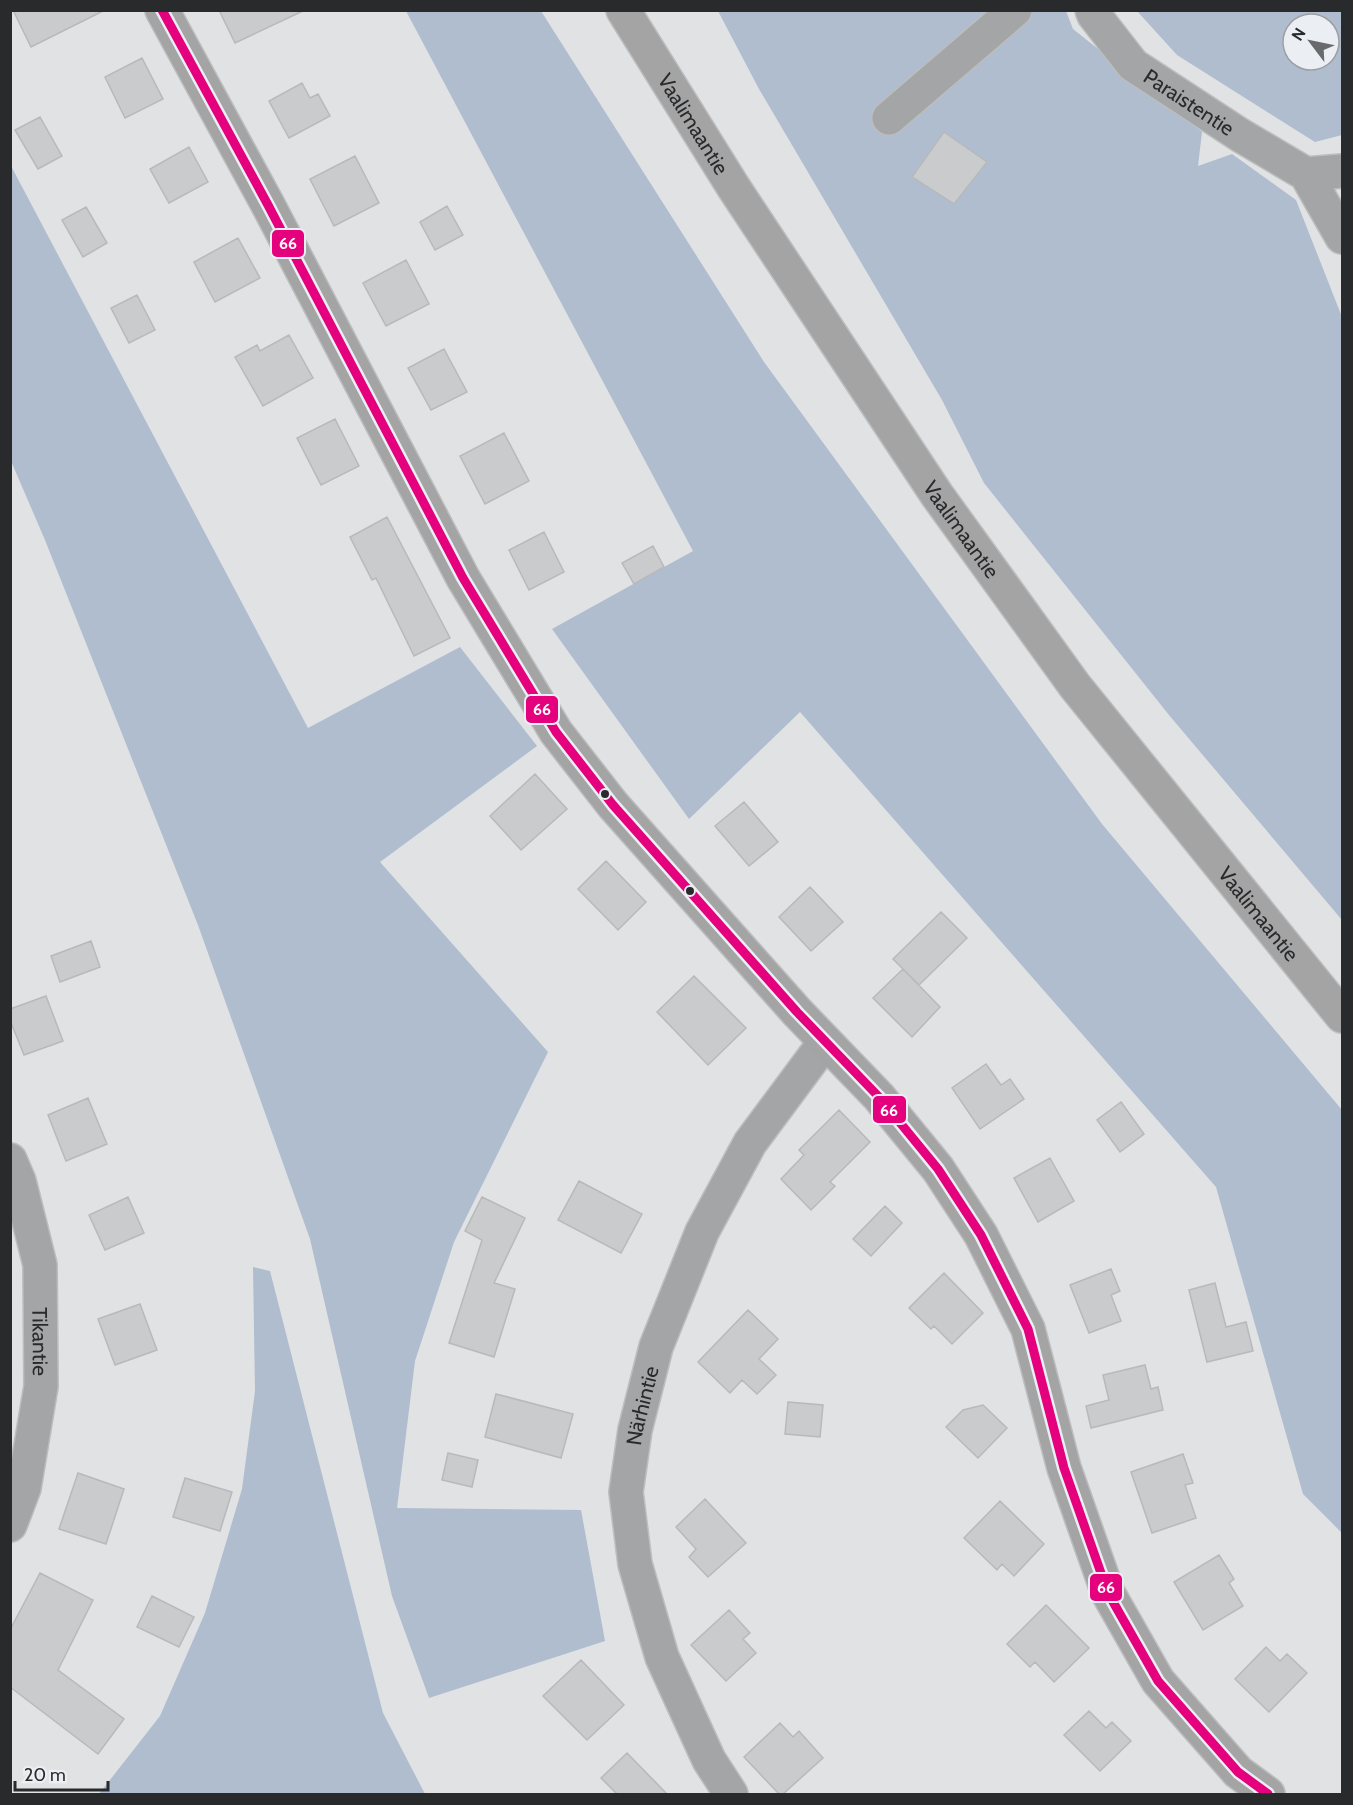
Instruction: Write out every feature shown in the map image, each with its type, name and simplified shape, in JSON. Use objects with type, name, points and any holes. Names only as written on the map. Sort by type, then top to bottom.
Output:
[{"type":"street","points":[[162,10],[268,205],[463,578],[556,732],[613,805],[825,1042],[879,1097],[938,1169],[981,1235],[1028,1329],[1064,1468],[1108,1593],[1158,1682],[1238,1772],[1268,1794]]},
{"type":"street","name":"Vaalimaantie","points":[[623,10],[734,188],[937,495],[1075,686],[1342,1016]]},
{"type":"street","points":[[889,118],[1015,10]]},
{"type":"street","name":"Paraistentie","points":[[1092,10],[1133,65],[1240,135],[1306,174],[1342,237]]},
{"type":"street","points":[[1306,174],[1342,171]]},
{"type":"street","name":"Närhintie","points":[[731,1794],[709,1760],[662,1657],[635,1564],[626,1492],[635,1430],[656,1347],[702,1232],[750,1143],[825,1042]]},
{"type":"street","name":"Tikantie","points":[[10,1160],[19,1181],[40,1265],[41,1375],[24,1488],[10,1525]]},
{"type":"shaded area","points":[[406,11],[541,11],[764,362],[1102,824],[1342,1110],[1342,1533],[1303,1494],[1216,1187],[800,712],[689,819],[552,629],[693,551]]},
{"type":"shaded area","points":[[718,11],[1066,11],[1073,29],[1202,132],[1198,166],[1232,154],[1296,200],[1342,317],[1342,920],[1169,715],[984,483],[942,400],[759,89]]},
{"type":"shaded area","points":[[1137,11],[1342,11],[1342,135],[1315,142],[1177,55]]},
{"type":"shaded area","points":[[10,164],[308,728],[460,647],[537,746],[380,862],[548,1052],[454,1242],[415,1361],[397,1508],[581,1510],[605,1641],[429,1698],[392,1596],[310,1239],[198,925],[45,540],[11,461]]},
{"type":"shaded area","points":[[253,1267],[270,1271],[383,1713],[425,1794],[99,1794],[160,1716],[205,1613],[242,1489],[255,1391]]},
{"type":"building","points":[[13,10],[105,10],[31,47]]},
{"type":"building","points":[[219,10],[305,10],[235,43]]},
{"type":"building","points":[[142,58],[163,99],[125,118],[105,77]]},
{"type":"building","points":[[302,83],[310,98],[318,94],[330,116],[289,138],[269,101]]},
{"type":"building","points":[[40,117],[62,156],[38,169],[15,130]]},
{"type":"building","points":[[944,132],[987,162],[954,204],[912,177]]},
{"type":"building","points":[[189,147],[208,182],[169,203],[150,169]]},
{"type":"building","points":[[355,156],[379,203],[334,226],[310,179]]},
{"type":"building","points":[[447,206],[463,235],[435,250],[420,222]]},
{"type":"building","points":[[86,207],[107,243],[83,257],[62,220]]},
{"type":"building","points":[[238,238],[260,278],[215,302],[194,262]]},
{"type":"building","points":[[406,260],[429,304],[386,326],[363,283]]},
{"type":"building","points":[[137,295],[155,330],[129,343],[111,308]]},
{"type":"building","points":[[289,335],[313,378],[263,406],[235,357],[257,345],[260,351]]},
{"type":"building","points":[[444,349],[467,392],[431,410],[408,368]]},
{"type":"building","points":[[335,419],[359,466],[321,485],[297,438]]},
{"type":"building","points":[[504,433],[529,481],[485,504],[460,456]]},
{"type":"building","points":[[387,517],[450,638],[414,656],[376,578],[372,580],[350,537]]},
{"type":"building","points":[[544,532],[564,572],[529,590],[509,550]]},
{"type":"building","points":[[653,546],[664,567],[634,584],[622,563]]},
{"type":"building","points":[[535,774],[567,809],[521,850],[490,816]]},
{"type":"building","points":[[744,802],[778,842],[749,866],[715,826]]},
{"type":"building","points":[[606,861],[646,902],[618,930],[578,889]]},
{"type":"building","points":[[810,887],[843,922],[811,951],[779,917]]},
{"type":"building","points":[[941,912],[967,938],[919,985],[893,959]]},
{"type":"building","points":[[91,941],[100,967],[60,982],[51,956]]},
{"type":"building","points":[[903,969],[940,1007],[912,1037],[873,998]]},
{"type":"building","points":[[694,976],[746,1028],[708,1065],[657,1012]]},
{"type":"building","points":[[46,996],[63,1041],[24,1055],[10,1020],[10,1009]]},
{"type":"building","points":[[986,1064],[1001,1085],[1010,1079],[1024,1099],[980,1129],[952,1088]]},
{"type":"building","points":[[88,1098],[107,1144],[66,1161],[48,1115]]},
{"type":"building","points":[[1121,1102],[1144,1134],[1120,1152],[1097,1120]]},
{"type":"building","points":[[839,1110],[870,1142],[830,1182],[835,1186],[811,1210],[781,1179],[804,1155],[799,1150]]},
{"type":"building","points":[[1050,1158],[1074,1201],[1038,1222],[1014,1178]]},
{"type":"building","points":[[579,1181],[642,1214],[621,1253],[558,1220]]},
{"type":"building","points":[[128,1197],[144,1233],[105,1250],[89,1215]]},
{"type":"building","points":[[482,1197],[525,1218],[494,1283],[515,1289],[494,1357],[449,1343],[482,1240],[465,1231]]},
{"type":"building","points":[[885,1206],[902,1223],[871,1256],[853,1239]]},
{"type":"building","points":[[1111,1269],[1120,1291],[1111,1295],[1121,1321],[1089,1333],[1070,1285]]},
{"type":"building","points":[[944,1273],[983,1313],[952,1344],[934,1326],[931,1329],[909,1308]]},
{"type":"building","points":[[1215,1283],[1226,1327],[1246,1322],[1253,1351],[1207,1362],[1189,1290]]},
{"type":"building","points":[[140,1304],[157,1350],[115,1365],[98,1319]]},
{"type":"building","points":[[748,1310],[778,1339],[759,1359],[776,1375],[757,1394],[742,1380],[730,1393],[698,1362]]},
{"type":"building","points":[[1145,1365],[1151,1389],[1158,1387],[1163,1410],[1091,1428],[1086,1406],[1109,1400],[1103,1375]]},
{"type":"building","points":[[496,1394],[573,1414],[561,1458],[485,1437]]},
{"type":"building","points":[[788,1402],[823,1405],[820,1437],[785,1434]]},
{"type":"building","points":[[983,1405],[1007,1428],[978,1458],[946,1427],[963,1410]]},
{"type":"building","points":[[448,1453],[478,1460],[472,1487],[442,1480]]},
{"type":"building","points":[[1183,1454],[1193,1483],[1185,1485],[1196,1518],[1152,1533],[1131,1472]]},
{"type":"building","points":[[78,1473],[124,1489],[106,1544],[59,1529]]},
{"type":"building","points":[[185,1478],[232,1492],[220,1531],[173,1517]]},
{"type":"building","points":[[705,1499],[746,1543],[708,1577],[689,1557],[696,1549],[676,1527]]},
{"type":"building","points":[[1000,1501],[1044,1544],[1014,1576],[1002,1564],[997,1570],[964,1538]]},
{"type":"building","points":[[1219,1555],[1234,1579],[1229,1583],[1243,1606],[1203,1630],[1174,1582]]},
{"type":"building","points":[[40,1573],[93,1600],[58,1670],[124,1719],[98,1754],[10,1687],[10,1630]]},
{"type":"building","points":[[152,1596],[194,1617],[179,1647],[137,1627]]},
{"type":"building","points":[[1046,1605],[1089,1648],[1054,1682],[1035,1662],[1030,1667],[1007,1644]]},
{"type":"building","points":[[729,1610],[750,1633],[743,1639],[756,1653],[726,1681],[691,1645]]},
{"type":"building","points":[[1266,1647],[1280,1661],[1287,1654],[1307,1673],[1269,1712],[1235,1679]]},
{"type":"building","points":[[581,1660],[624,1705],[587,1740],[543,1696]]},
{"type":"building","points":[[1089,1711],[1106,1728],[1112,1722],[1131,1741],[1100,1771],[1064,1735]]},
{"type":"building","points":[[780,1723],[793,1737],[799,1731],[823,1758],[783,1794],[779,1794],[744,1757]]},
{"type":"building","points":[[627,1753],[667,1794],[617,1794],[601,1778]]},
{"type":"transit line","name":"66","points":[[162,10],[268,205],[463,578],[556,732],[613,805],[797,1012],[879,1097],[938,1169],[981,1235],[1028,1329],[1064,1468],[1108,1593],[1158,1681],[1238,1772],[1268,1794]]}]
